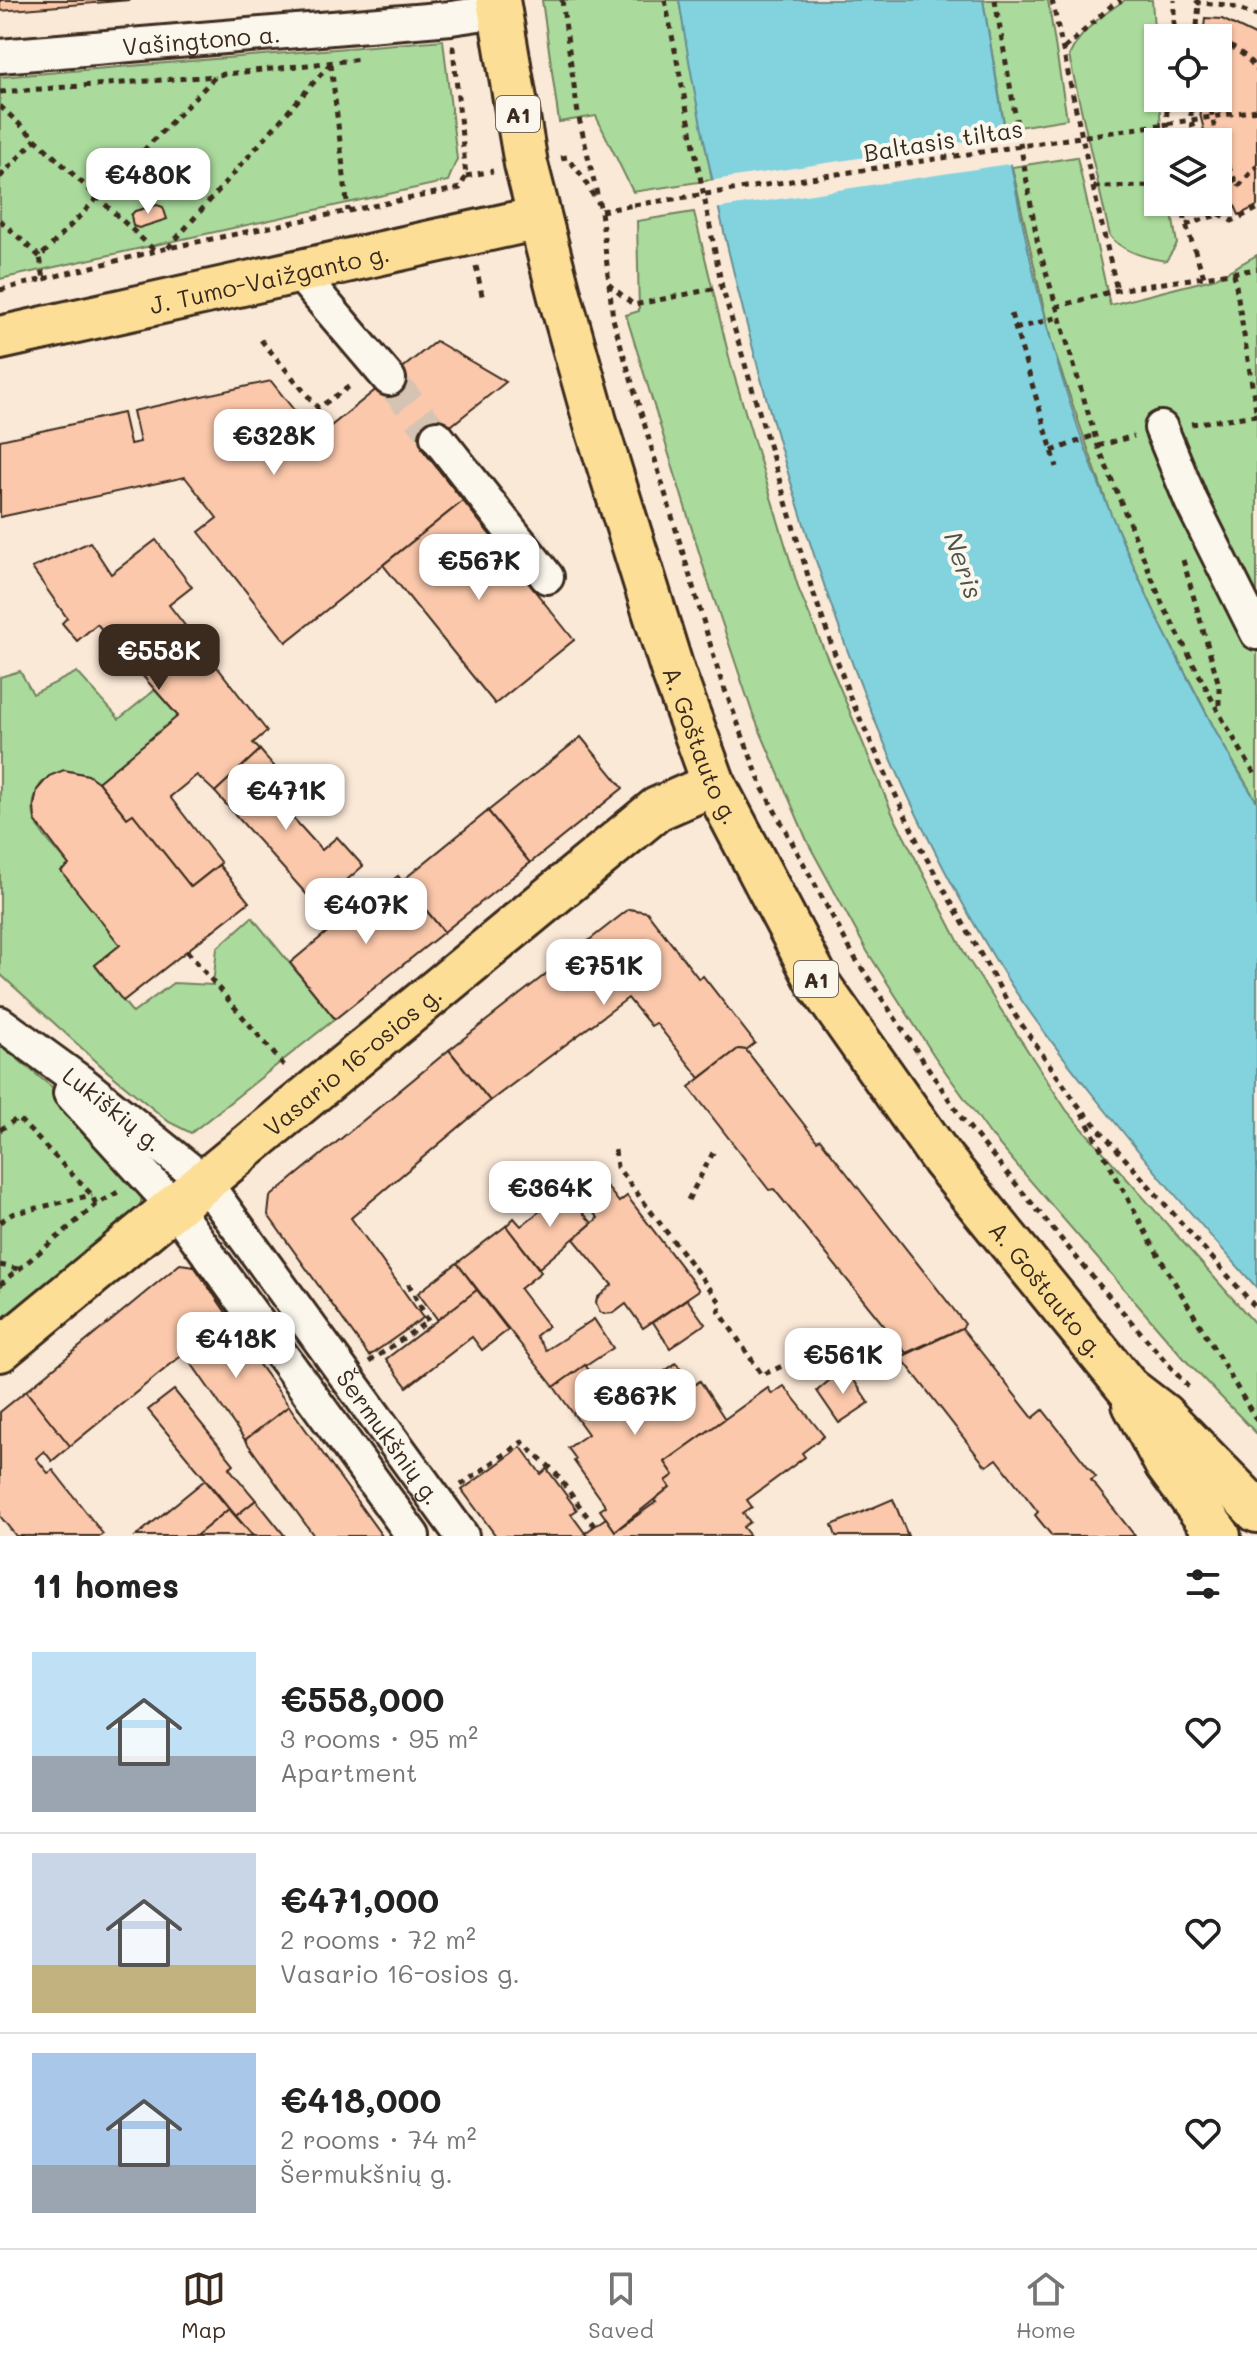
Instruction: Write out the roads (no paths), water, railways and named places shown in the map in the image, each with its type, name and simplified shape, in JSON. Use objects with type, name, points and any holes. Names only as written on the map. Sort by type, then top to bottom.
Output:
[{"type":"main road","name":"A. Goštauto g.","points":[[498,5],[539,218],[596,425],[673,672],[714,784],[820,986],[942,1159],[1128,1388],[1166,1464],[1219,1536]]},
{"type":"main road","name":"J. Tumo-Vaižganto g.","points":[[0,338],[539,218]]},
{"type":"main road","name":"Vasario 16-osios g.","points":[[0,1350],[657,809],[714,784]]},
{"type":"main road","name":"A. Goštauto g.","points":[[1128,1388],[1163,1415],[1257,1511]]},
{"type":"main road","points":[[1250,1536],[1257,1530]]},
{"type":"street","name":"Vašingtono a.","points":[[0,56],[451,18],[498,5]]},
{"type":"street","points":[[298,272],[383,373]]},
{"type":"street","points":[[1153,430],[1257,633]]},
{"type":"street","points":[[437,437],[547,577]]},
{"type":"street","name":"Lukiškių g.","points":[[10,1031],[85,1085],[189,1194]]},
{"type":"street","name":"Šermukšnių g.","points":[[189,1194],[347,1378],[462,1536]]},
{"type":"street","name":"Šermukšnių g.","points":[[189,1194],[413,1536]]},
{"type":"water","name":"Neris","points":[[679,0],[983,0],[1030,259],[1052,344],[1079,429],[1110,513],[1146,595],[1211,723],[1257,802],[1257,1288],[1130,1141],[1027,1008],[969,916],[903,786],[848,652],[779,443],[722,223],[698,112]]},
{"type":"tunnel","points":[[389,379],[437,437]]}]
